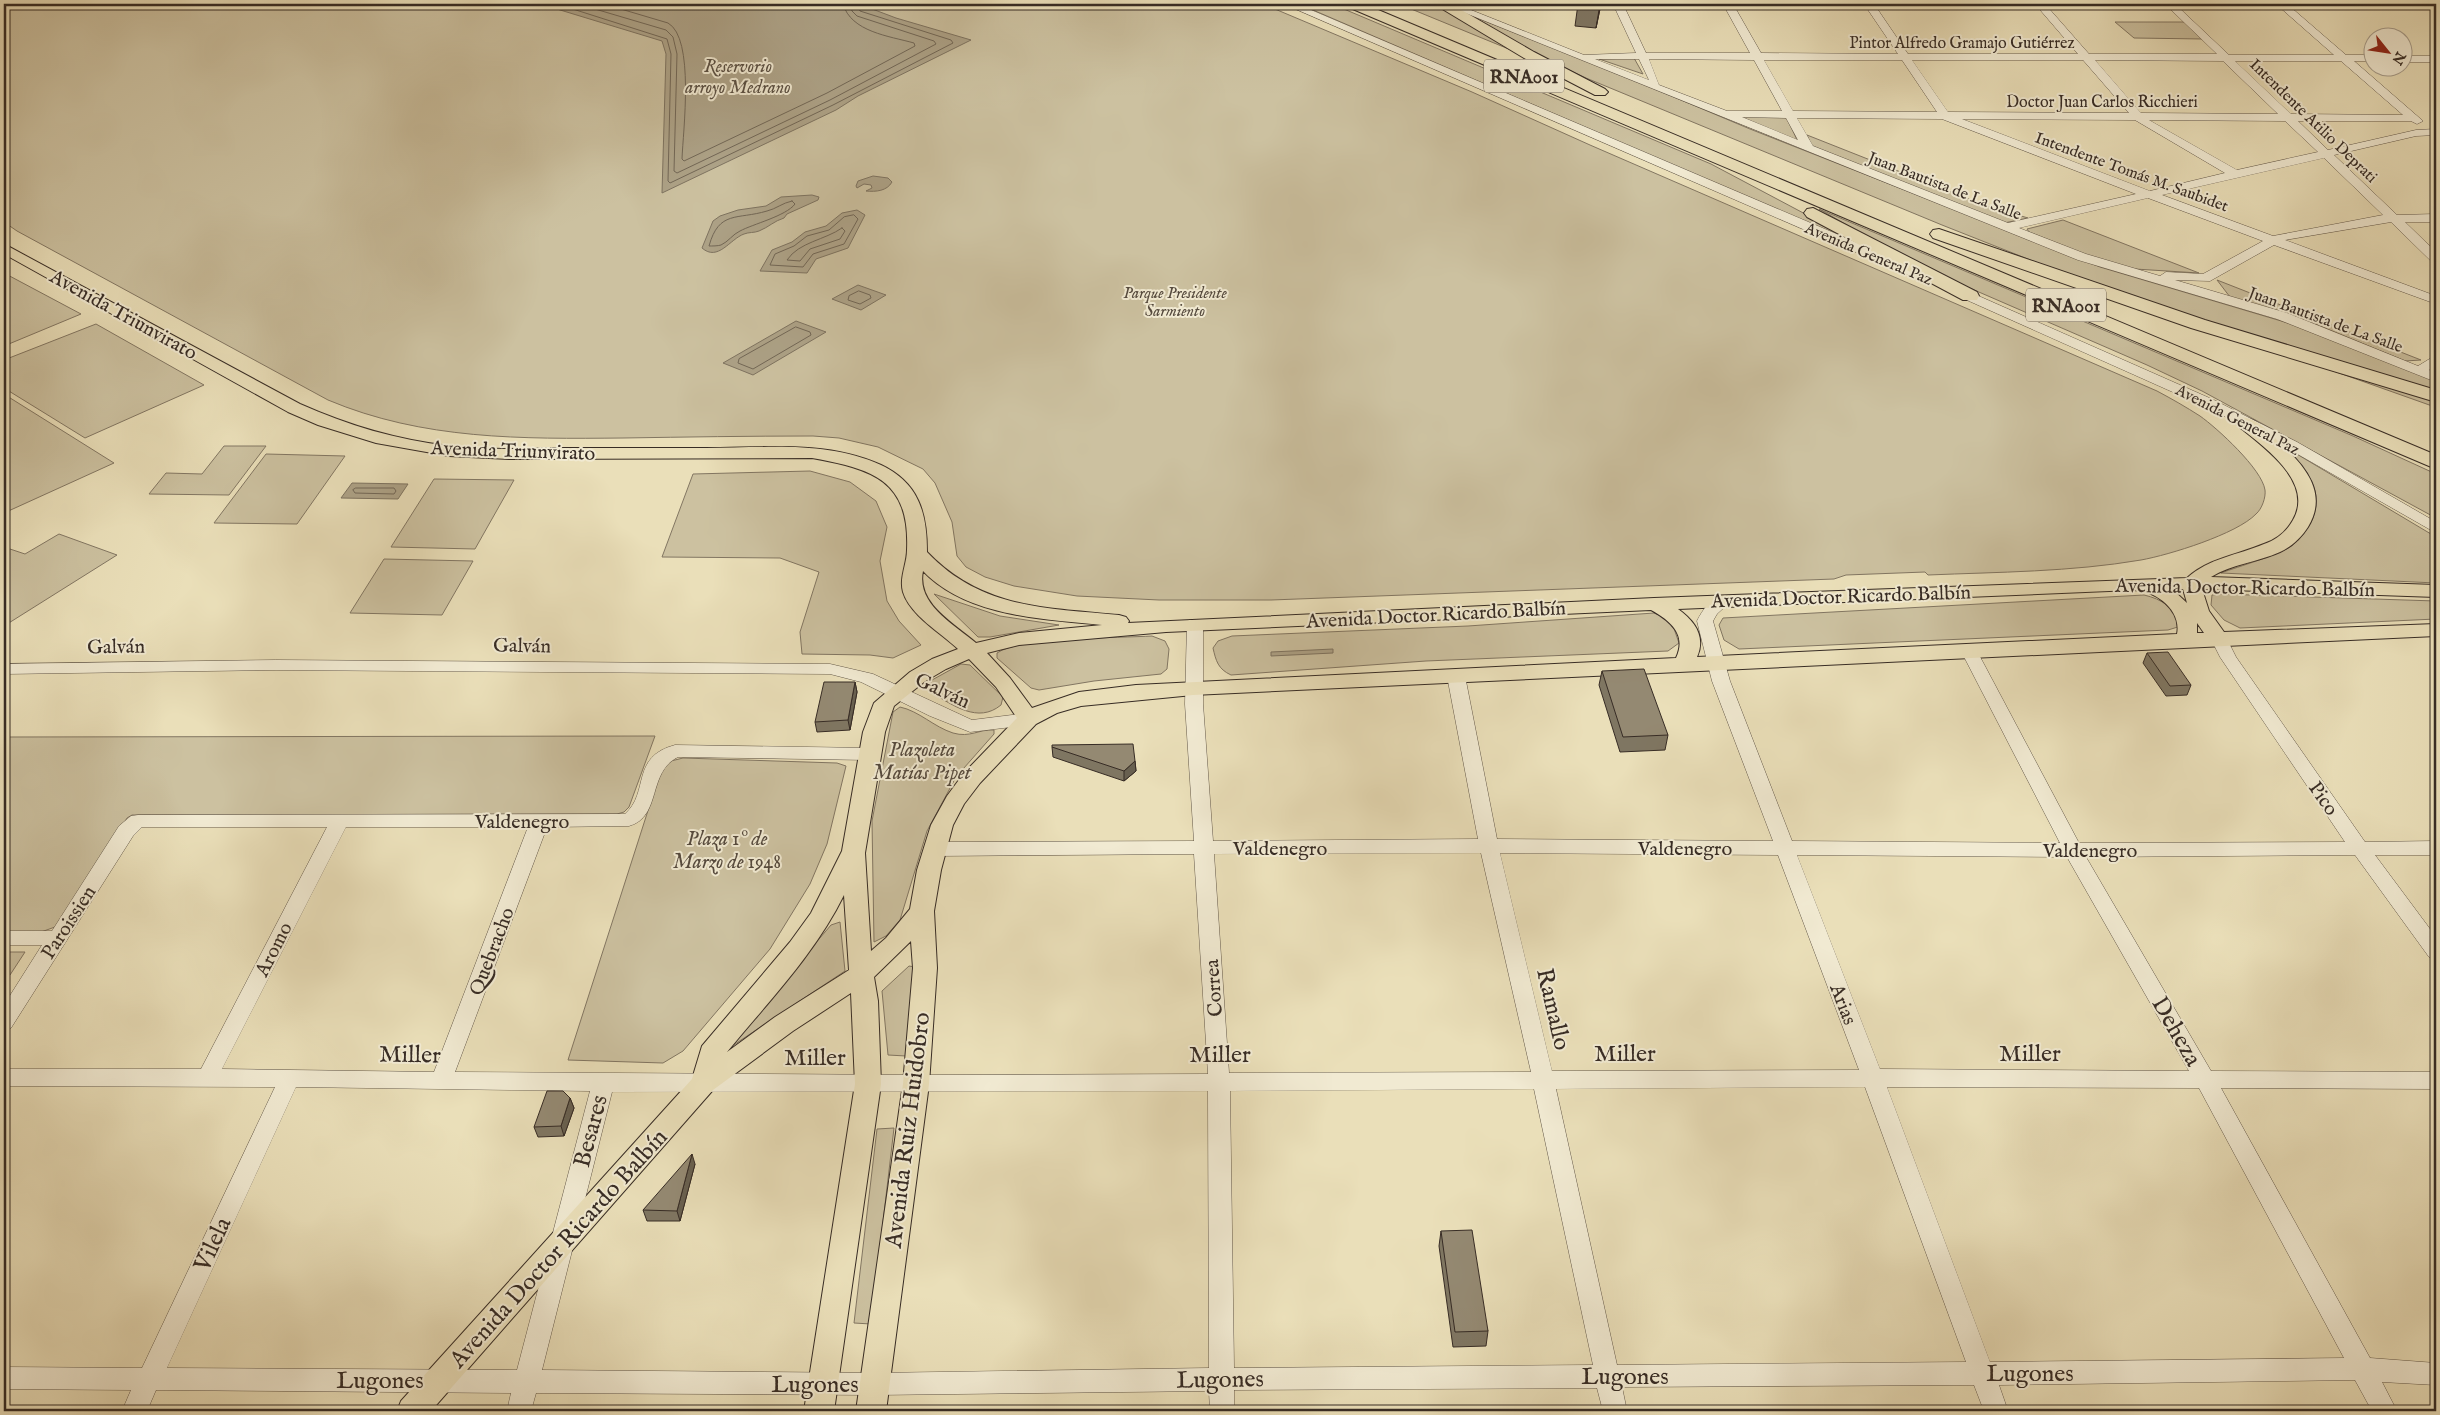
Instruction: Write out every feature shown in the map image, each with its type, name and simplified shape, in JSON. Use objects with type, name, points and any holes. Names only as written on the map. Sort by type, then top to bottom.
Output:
[{"type":"highway","name":"Avenida General Paz","points":[[1353,4],[2436,463]]},
{"type":"highway","name":"RNA001","points":[[1381,4],[1914,225],[2436,445]]},
{"type":"highway","points":[[1441,4],[1529,55],[1622,104]]},
{"type":"highway","points":[[1696,148],[1730,169],[1970,296]]},
{"type":"highway","points":[[1914,225],[2198,324],[2436,396]]},
{"type":"main road","name":"Avenida Triunvirato","points":[[4,248],[294,408],[324,421],[390,441],[480,454],[793,452],[838,457],[860,463],[883,474],[900,486],[912,502],[917,520],[917,553],[911,581],[915,596],[928,613],[1009,688],[1028,719]]},
{"type":"main road","points":[[2218,639],[2199,610],[2191,584],[2211,568],[2256,554],[2282,543],[2296,530],[2306,516],[2308,492],[2297,472],[2277,450],[2244,422]]},
{"type":"main road","points":[[917,553],[938,576],[950,585],[1002,605],[1052,613],[1166,626]]},
{"type":"main road","points":[[2149,584],[2169,597],[2183,611],[2189,631],[2186,640]]},
{"type":"main road","name":"Avenida Doctor Ricardo Balbín","points":[[704,1083],[711,1053],[800,948],[821,917],[854,851],[869,754],[879,714],[885,703],[897,692],[939,664],[971,651],[1019,639],[1195,624],[1723,601],[2149,584],[2261,584],[2436,591]]},
{"type":"main road","points":[[1654,604],[1669,611],[1682,621],[1689,632],[1692,644],[1683,664]]},
{"type":"main road","points":[[934,849],[942,825],[955,801],[972,778],[1028,719],[1049,708],[1079,699],[1193,688],[2186,640],[2436,630]]},
{"type":"main road","name":"Avenida Ruiz Huidobro","points":[[873,1398],[916,1084],[925,968],[922,911],[934,849]]},
{"type":"main road","name":"Avenida Ruiz Huidobro","points":[[819,1411],[868,1084],[865,1000],[858,946],[854,851]]},
{"type":"main road","name":"Avenida Doctor Ricardo Balbín","points":[[412,1411],[704,1083],[784,1024],[861,974],[895,944],[922,911]]},
{"type":"street","name":"Avenida General Paz","points":[[1289,4],[1970,296],[2180,389],[2292,445],[2436,528]]},
{"type":"street","name":"Juan Bautista de La Salle","points":[[1448,4],[1809,150],[2006,227],[2131,273],[2300,323],[2436,378]]},
{"type":"street","points":[[1618,4],[1654,80],[1654,87]]},
{"type":"street","points":[[1728,4],[1809,150]]},
{"type":"street","points":[[1869,4],[1945,116]]},
{"type":"street","points":[[2040,4],[2139,117],[2237,175]]},
{"type":"street","name":"Intendente Atilio Deprati","points":[[2170,4],[2436,259]]},
{"type":"street","points":[[2281,4],[2434,134]]},
{"type":"street","points":[[2432,4],[2436,7]]},
{"type":"street","name":"Pintor Alfredo Gramajo Gutiérrez","points":[[1580,57],[2362,58]]},
{"type":"street","points":[[2412,59],[2436,59]]},
{"type":"street","name":"Doctor Juan Carlos Ricchieri","points":[[1722,114],[2414,118]]},
{"type":"street","name":"Intendente Tomás M. Saubidet","points":[[1945,116],[2148,194],[2436,300]]},
{"type":"street","points":[[2006,227],[2416,133],[2434,134]]},
{"type":"street","points":[[2131,273],[2205,278],[2273,240],[2394,218],[2436,218]]},
{"type":"street","points":[[2205,278],[2224,299]]},
{"type":"street","points":[[2419,371],[2436,359]]},
{"type":"street","name":"Arias","points":[[1723,601],[1710,611],[1705,621],[1707,634],[1741,737],[1873,1078],[1996,1411]]},
{"type":"street","name":"Correa","points":[[1195,624],[1193,688],[1219,1080],[1220,1379],[1222,1411]]},
{"type":"street","name":"Pico","points":[[2218,639],[2228,657],[2361,850],[2436,952]]},
{"type":"street","name":"Deheza","points":[[1969,651],[2074,850],[2206,1080],[2385,1411]]},
{"type":"street","name":"Galván","points":[[4,669],[276,665],[830,668],[847,672],[897,692],[936,712],[970,726],[1028,719]]},
{"type":"street","name":"Ramallo","points":[[1456,676],[1489,846],[1543,1079],[1616,1411]]},
{"type":"street","name":"Valdenegro","points":[[134,823],[146,820],[540,822],[628,820],[639,811],[654,765],[659,757],[675,751],[869,754]]},
{"type":"street","name":"Aromo","points":[[207,1076],[339,822]]},
{"type":"street","name":"Quebracho","points":[[441,1081],[540,822]]},
{"type":"street","name":"Paroissien","points":[[4,1022],[134,823]]},
{"type":"street","name":"Valdenegro","points":[[934,849],[1489,846],[2074,850],[2361,850],[2436,848]]},
{"type":"street","points":[[4,938],[58,938]]},
{"type":"street","name":"Miller","points":[[4,1078],[207,1076],[603,1083],[868,1084],[1219,1080],[1873,1078],[2436,1080]]},
{"type":"street","name":"Vilela","points":[[134,1411],[290,1077]]},
{"type":"street","name":"Besares","points":[[519,1411],[528,1382],[561,1242],[603,1083]]},
{"type":"street","name":"Lugones","points":[[4,1378],[822,1383],[873,1398],[1220,1379],[1982,1374],[2362,1369],[2436,1374]]},
{"type":"green space","name":"Parque Presidente Sarmiento","points":[[18,4],[1263,4],[1472,92],[2157,391],[2200,416],[2238,450],[2262,481],[2265,490],[2264,499],[2258,512],[2247,522],[2202,543],[2141,560],[2061,569],[1928,575],[1925,572],[1846,575],[1834,579],[1271,600],[1159,600],[1077,596],[1014,586],[985,577],[966,567],[957,556],[952,522],[935,483],[923,469],[878,447],[839,438],[813,436],[510,437],[436,430],[400,423],[328,400],[17,231],[4,222],[4,14]]},
{"type":"green space","points":[[1299,4],[1332,4],[1711,164],[1858,242],[1854,243]]},
{"type":"green space","points":[[1399,4],[1435,4],[1516,52]]},
{"type":"green space","points":[[1465,13],[1624,76],[1750,129],[2100,267],[2298,326],[2436,381],[2436,392],[2153,304],[2043,265],[1586,78],[1537,55]]},
{"type":"green space","points":[[2115,22],[2185,22],[2203,39],[2134,38]]},
{"type":"green space","points":[[1634,58],[1643,74],[1599,59]]},
{"type":"green space","points":[[1737,115],[1786,116],[1797,140],[1793,140]]},
{"type":"green space","points":[[1807,135],[1984,205],[2028,218],[2004,223],[1812,146]]},
{"type":"green space","points":[[1819,209],[2353,436],[2436,474],[2436,518],[2202,391],[1965,286],[1873,240]]},
{"type":"green space","points":[[2063,220],[2199,273],[2135,269],[2094,258],[2029,232],[2027,229]]},
{"type":"green space","points":[[4,273],[81,314],[4,346]]},
{"type":"green space","points":[[2217,280],[2421,360],[2405,361],[2308,321],[2230,297]]},
{"type":"green space","points":[[96,324],[204,385],[85,438],[4,388],[4,360]]},
{"type":"green space","points":[[2249,341],[2436,398],[2436,407],[2435,407]]},
{"type":"green space","points":[[7,396],[114,463],[4,513],[4,398]]},
{"type":"green space","points":[[224,446],[266,446],[229,495],[149,494],[166,473],[202,474]]},
{"type":"green space","points":[[2286,450],[2290,450],[2436,537],[2436,583],[2221,573],[2290,547],[2300,538],[2310,524],[2315,509],[2315,490],[2306,473]]},
{"type":"green space","points":[[266,454],[345,456],[297,524],[214,523]]},
{"type":"green space","points":[[810,471],[850,482],[876,501],[887,527],[880,561],[887,601],[899,621],[921,645],[893,658],[870,655],[802,654],[800,632],[819,572],[780,558],[662,557],[693,474]]},
{"type":"green space","points":[[434,479],[514,480],[475,549],[391,547]]},
{"type":"green space","points":[[59,534],[117,555],[4,626],[4,547],[25,554]]},
{"type":"green space","points":[[384,559],[473,561],[442,615],[350,613]]},
{"type":"green space","points":[[934,594],[1000,616],[1059,625],[990,637],[978,637]]},
{"type":"green space","points":[[2144,595],[2157,599],[2167,605],[2175,614],[2181,626],[2168,630],[1739,649],[1724,640],[1719,625],[1723,618]]},
{"type":"green space","points":[[2212,595],[2436,601],[2436,619],[2240,628],[2224,620],[2211,605]]},
{"type":"green space","points":[[1654,613],[1671,620],[1679,643],[1668,651],[1426,661],[1231,675],[1218,664],[1213,648],[1218,641],[1232,636],[1468,626]]},
{"type":"green space","points":[[1152,636],[1165,641],[1169,649],[1167,669],[1161,674],[1094,681],[1039,690],[1031,688],[997,658],[997,653],[1009,648],[1047,641]]},
{"type":"green space","points":[[961,664],[970,665],[1003,697],[1001,705],[983,713],[975,713],[957,707],[932,693],[929,686],[932,680]]},
{"type":"green space","name":"Plazoleta Matías Pipet","points":[[900,707],[914,712],[953,733],[969,734],[994,730],[994,734],[956,777],[927,831],[900,920],[886,936],[874,942],[872,821],[893,712]]},
{"type":"green space","points":[[655,736],[629,807],[624,812],[617,814],[132,815],[127,818],[55,927],[41,932],[4,932],[4,737]]},
{"type":"green space","name":"Plaza 1º de Marzo de 1948","points":[[683,758],[837,763],[846,766],[827,844],[810,884],[770,949],[683,1051],[663,1063],[568,1060],[661,770],[671,761]]},
{"type":"green space","points":[[840,922],[845,971],[723,1052],[831,925]]},
{"type":"green space","points":[[4,952],[25,952],[10,975],[4,975]]},
{"type":"green space","points":[[909,966],[915,967],[906,1056],[888,1055],[882,991]]},
{"type":"green space","points":[[894,1128],[871,1324],[854,1323],[877,1129]]},
{"type":"water","name":"Reservorio arroyo Medrano","points":[[554,4],[859,4],[896,18],[971,40],[858,96],[836,110],[662,193],[666,54],[662,41],[547,6]]},
{"type":"water","points":[[873,176],[888,178],[892,182],[884,189],[877,191],[866,191],[872,188],[871,185],[864,184],[857,188],[858,181]]},
{"type":"water","points":[[812,195],[819,197],[818,200],[787,214],[784,218],[757,232],[746,233],[719,251],[708,252],[702,248],[713,221],[720,216],[738,210],[766,206],[781,197]]},
{"type":"water","points":[[857,210],[865,215],[848,248],[816,259],[807,273],[760,271],[772,250],[792,242],[805,232],[826,226],[842,213]]},
{"type":"water","points":[[858,285],[886,295],[861,310],[832,299]]},
{"type":"water","points":[[796,321],[826,332],[753,375],[723,363]]},
{"type":"water","points":[[352,483],[408,484],[398,499],[341,498]]},
{"type":"water","points":[[1333,649],[1333,653],[1271,656],[1271,652]]},
{"type":"building","points":[[2168,652],[2191,685],[2170,686],[2147,653]]},
{"type":"building","points":[[1644,669],[1668,735],[1623,737],[1602,671]]},
{"type":"building","points":[[824,682],[855,682],[848,720],[815,722]]},
{"type":"building","points":[[1133,744],[1135,761],[1124,771],[1052,747],[1052,745]]},
{"type":"building","points":[[547,1091],[563,1091],[570,1098],[561,1126],[534,1127]]},
{"type":"building","points":[[692,1154],[677,1211],[643,1210]]},
{"type":"building","points":[[1472,1230],[1488,1331],[1455,1332],[1441,1231]]}]
